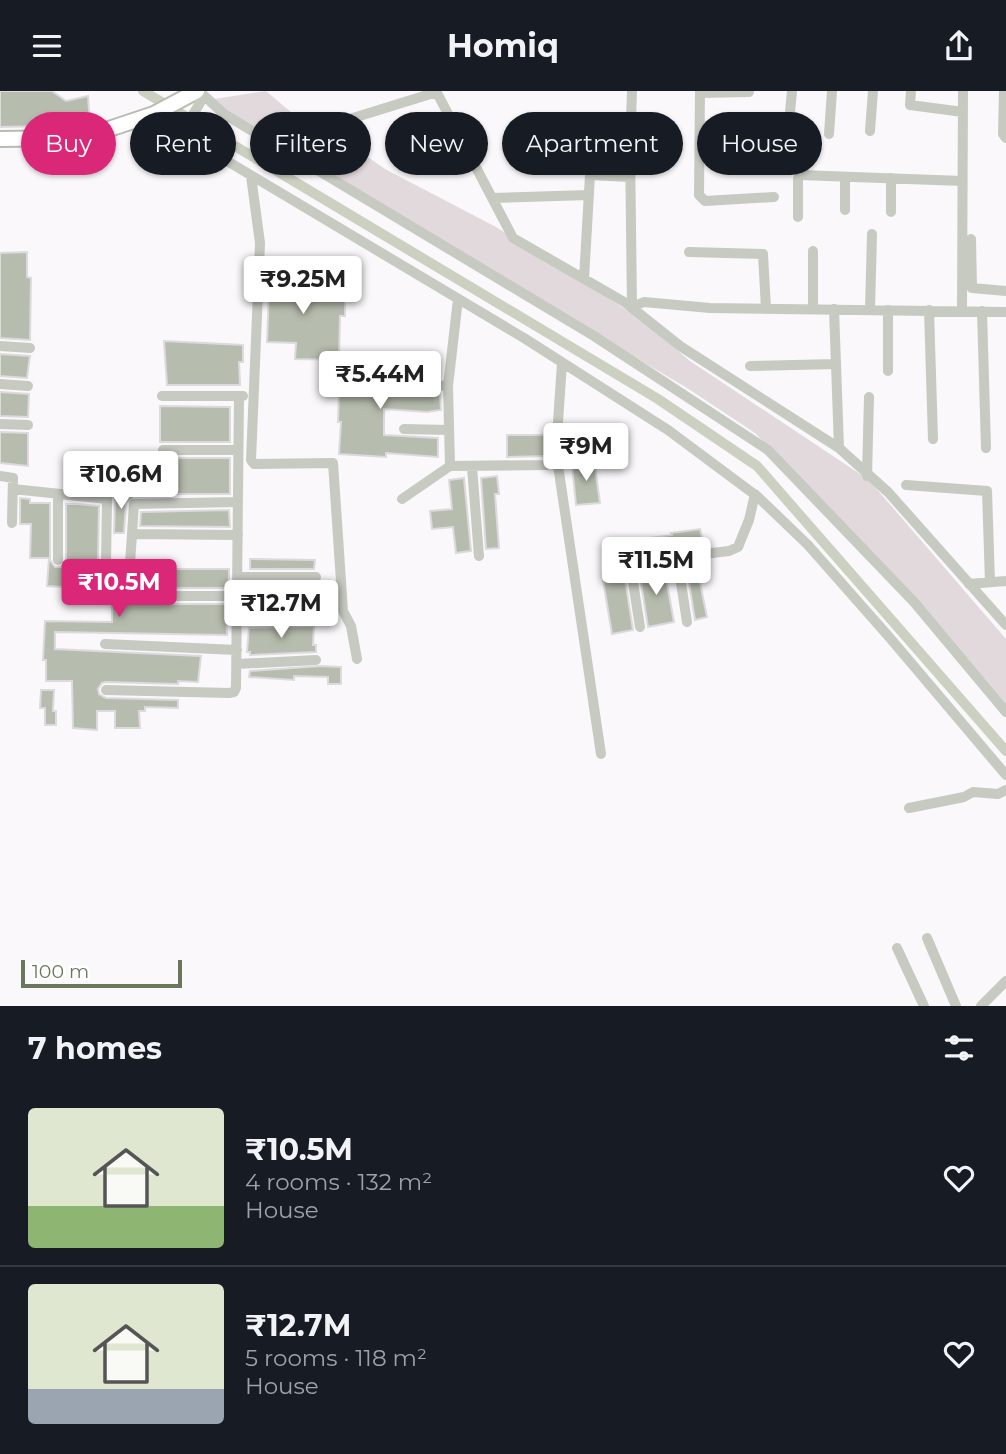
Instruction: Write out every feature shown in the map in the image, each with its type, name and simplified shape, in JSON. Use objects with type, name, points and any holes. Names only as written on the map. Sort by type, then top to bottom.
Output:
[{"type":"main road","points":[[157,112],[199,94]]},
{"type":"main road","points":[[0,139],[82,138],[130,122]]},
{"type":"street","points":[[632,91],[632,307]]},
{"type":"street","points":[[790,112],[792,91]]},
{"type":"street","points":[[829,134],[832,91]]},
{"type":"street","points":[[870,131],[873,91]]},
{"type":"street","points":[[911,91],[910,105],[963,112]]},
{"type":"street","points":[[962,311],[963,91]]},
{"type":"street","points":[[1004,91],[1003,134],[1006,138]]},
{"type":"street","points":[[371,112],[436,92],[513,238],[632,307],[680,346],[838,448],[888,492],[1006,625]]},
{"type":"street","points":[[700,112],[700,92],[749,92]]},
{"type":"street","points":[[191,112],[199,94],[224,114],[594,336],[768,450],[914,602],[1006,712]]},
{"type":"street","points":[[236,167],[562,363],[668,431],[755,494],[808,545],[1006,775]]},
{"type":"street","points":[[584,279],[590,175],[630,177]]},
{"type":"street","points":[[699,175],[699,195],[705,201],[774,197]]},
{"type":"street","points":[[251,176],[260,236],[252,463],[333,463],[343,611],[351,626],[357,659]]},
{"type":"street","points":[[798,216],[799,176],[962,181]]},
{"type":"street","points":[[845,177],[845,210]]},
{"type":"street","points":[[891,178],[891,212]]},
{"type":"street","points":[[492,198],[589,195]]},
{"type":"street","points":[[870,310],[872,234]]},
{"type":"street","points":[[632,307],[644,302],[710,308],[1003,311],[1003,291],[972,288],[971,239]]},
{"type":"street","points":[[813,251],[814,309]]},
{"type":"street","points":[[690,252],[763,254],[766,309]]},
{"type":"street","points":[[450,466],[448,386],[458,299]]},
{"type":"street","points":[[834,309],[838,448]]},
{"type":"street","points":[[888,310],[888,371]]},
{"type":"street","points":[[929,310],[933,439]]},
{"type":"street","points":[[982,311],[986,448]]},
{"type":"street","points":[[0,347],[30,348]]},
{"type":"street","points":[[562,363],[556,443],[601,754]]},
{"type":"street","points":[[750,366],[836,364]]},
{"type":"street","points":[[0,384],[28,386]]},
{"type":"street","points":[[401,384],[448,386]]},
{"type":"street","points":[[162,396],[253,396]]},
{"type":"street","points":[[106,690],[229,693],[236,688],[239,396]]},
{"type":"street","points":[[867,476],[869,397]]},
{"type":"street","points":[[0,423],[28,425]]},
{"type":"street","points":[[404,429],[448,430]]},
{"type":"street","points":[[163,450],[238,450]]},
{"type":"street","points":[[402,499],[450,466],[546,465],[558,459]]},
{"type":"street","points":[[472,467],[479,556]]},
{"type":"street","points":[[0,476],[13,478],[12,523]]},
{"type":"street","points":[[906,485],[987,491],[990,582]]},
{"type":"street","points":[[13,489],[104,498],[108,501],[106,562]]},
{"type":"street","points":[[58,493],[58,560]]},
{"type":"street","points":[[640,627],[630,563],[729,551],[738,547],[749,520],[755,494]]},
{"type":"street","points":[[130,564],[134,504],[238,502]]},
{"type":"street","points":[[132,534],[238,535]]},
{"type":"street","points":[[677,557],[687,622]]},
{"type":"street","points":[[237,577],[316,577]]},
{"type":"street","points":[[969,584],[1006,581]]},
{"type":"street","points":[[157,596],[237,596]]},
{"type":"street","points":[[237,620],[316,618]]},
{"type":"street","points":[[105,644],[237,650]]},
{"type":"street","points":[[237,664],[316,660]]},
{"type":"street","points":[[909,808],[964,797],[972,792],[998,794],[1006,790]]},
{"type":"street","points":[[927,938],[956,1006]]},
{"type":"street","points":[[897,949],[924,1006]]},
{"type":"street","points":[[981,1006],[1006,981]]},
{"type":"shaded area","points":[[266,91],[291,112],[250,112],[250,125],[236,117],[236,112],[226,111],[214,99]]},
{"type":"shaded area","points":[[371,159],[385,169],[385,175],[396,175],[496,227],[636,316],[690,361],[869,480],[1006,639],[1006,706],[840,521],[755,433],[687,388],[460,254],[335,175],[371,175]]},
{"type":"building","points":[[0,91],[52,91],[66,101],[88,96],[89,112],[21,112],[21,127],[0,127]]},
{"type":"building","points":[[27,252],[27,277],[31,278],[30,340],[0,338],[0,253]]},
{"type":"building","points":[[270,263],[292,264],[291,280],[319,281],[319,297],[345,298],[345,316],[340,316],[339,360],[295,359],[296,343],[267,342]]},
{"type":"building","points":[[164,341],[243,345],[243,362],[239,362],[240,385],[167,385]]},
{"type":"building","points":[[0,354],[30,356],[27,378],[0,376]]},
{"type":"building","points":[[338,364],[416,364],[416,377],[397,377],[393,383],[394,388],[416,395],[440,394],[441,410],[427,412],[384,409],[384,435],[438,438],[438,457],[386,453],[386,457],[339,454],[341,392]]},
{"type":"building","points":[[0,392],[29,394],[28,417],[0,416]]},
{"type":"building","points":[[160,406],[230,407],[230,442],[160,442]]},
{"type":"building","points":[[0,432],[28,433],[28,466],[0,463]]},
{"type":"building","points":[[507,435],[547,435],[547,456],[507,457]]},
{"type":"building","points":[[161,458],[230,458],[230,494],[160,494]]},
{"type":"building","points":[[594,459],[600,503],[576,505],[572,465]]},
{"type":"building","points":[[497,476],[499,494],[495,494],[499,548],[486,549],[481,478]]},
{"type":"building","points":[[464,478],[471,551],[456,553],[453,527],[432,529],[430,511],[452,509],[449,480]]},
{"type":"building","points":[[112,493],[132,493],[126,503],[124,533],[114,533],[115,499]]},
{"type":"building","points":[[20,498],[30,499],[30,503],[50,503],[50,560],[55,567],[61,567],[66,561],[66,504],[77,504],[99,506],[98,562],[103,569],[116,567],[116,570],[130,572],[141,569],[229,569],[229,588],[157,588],[149,595],[157,604],[226,604],[227,635],[55,632],[55,649],[201,656],[198,682],[106,682],[98,689],[99,694],[106,698],[178,700],[178,708],[145,707],[145,711],[139,711],[140,728],[115,728],[115,711],[97,711],[97,730],[73,728],[72,681],[46,681],[46,660],[43,660],[45,621],[112,622],[112,603],[116,603],[117,586],[92,585],[92,589],[47,586],[49,558],[30,558],[31,524],[20,524]]},
{"type":"building","points":[[229,510],[230,527],[140,526],[141,512]]},
{"type":"building","points":[[700,529],[703,542],[669,547],[661,551],[608,557],[605,544],[672,535],[671,533]]},
{"type":"building","points":[[250,559],[315,560],[314,569],[250,569]]},
{"type":"building","points":[[696,563],[707,617],[695,620],[686,564]]},
{"type":"building","points":[[664,567],[674,622],[648,627],[639,570]]},
{"type":"building","points":[[618,571],[618,574],[624,573],[633,630],[612,634],[602,574]]},
{"type":"building","points":[[247,585],[316,586],[315,610],[249,612]]},
{"type":"building","points":[[314,626],[313,645],[316,645],[316,652],[250,655],[250,652],[247,652],[249,628]]},
{"type":"building","points":[[341,667],[341,684],[328,684],[328,677],[294,676],[294,680],[249,677],[250,671]]},
{"type":"building","points":[[41,690],[54,690],[53,711],[56,711],[56,725],[45,725],[45,708],[40,708]]},
{"type":"waterway","points":[[143,91],[658,399],[757,466],[1006,751]]}]
